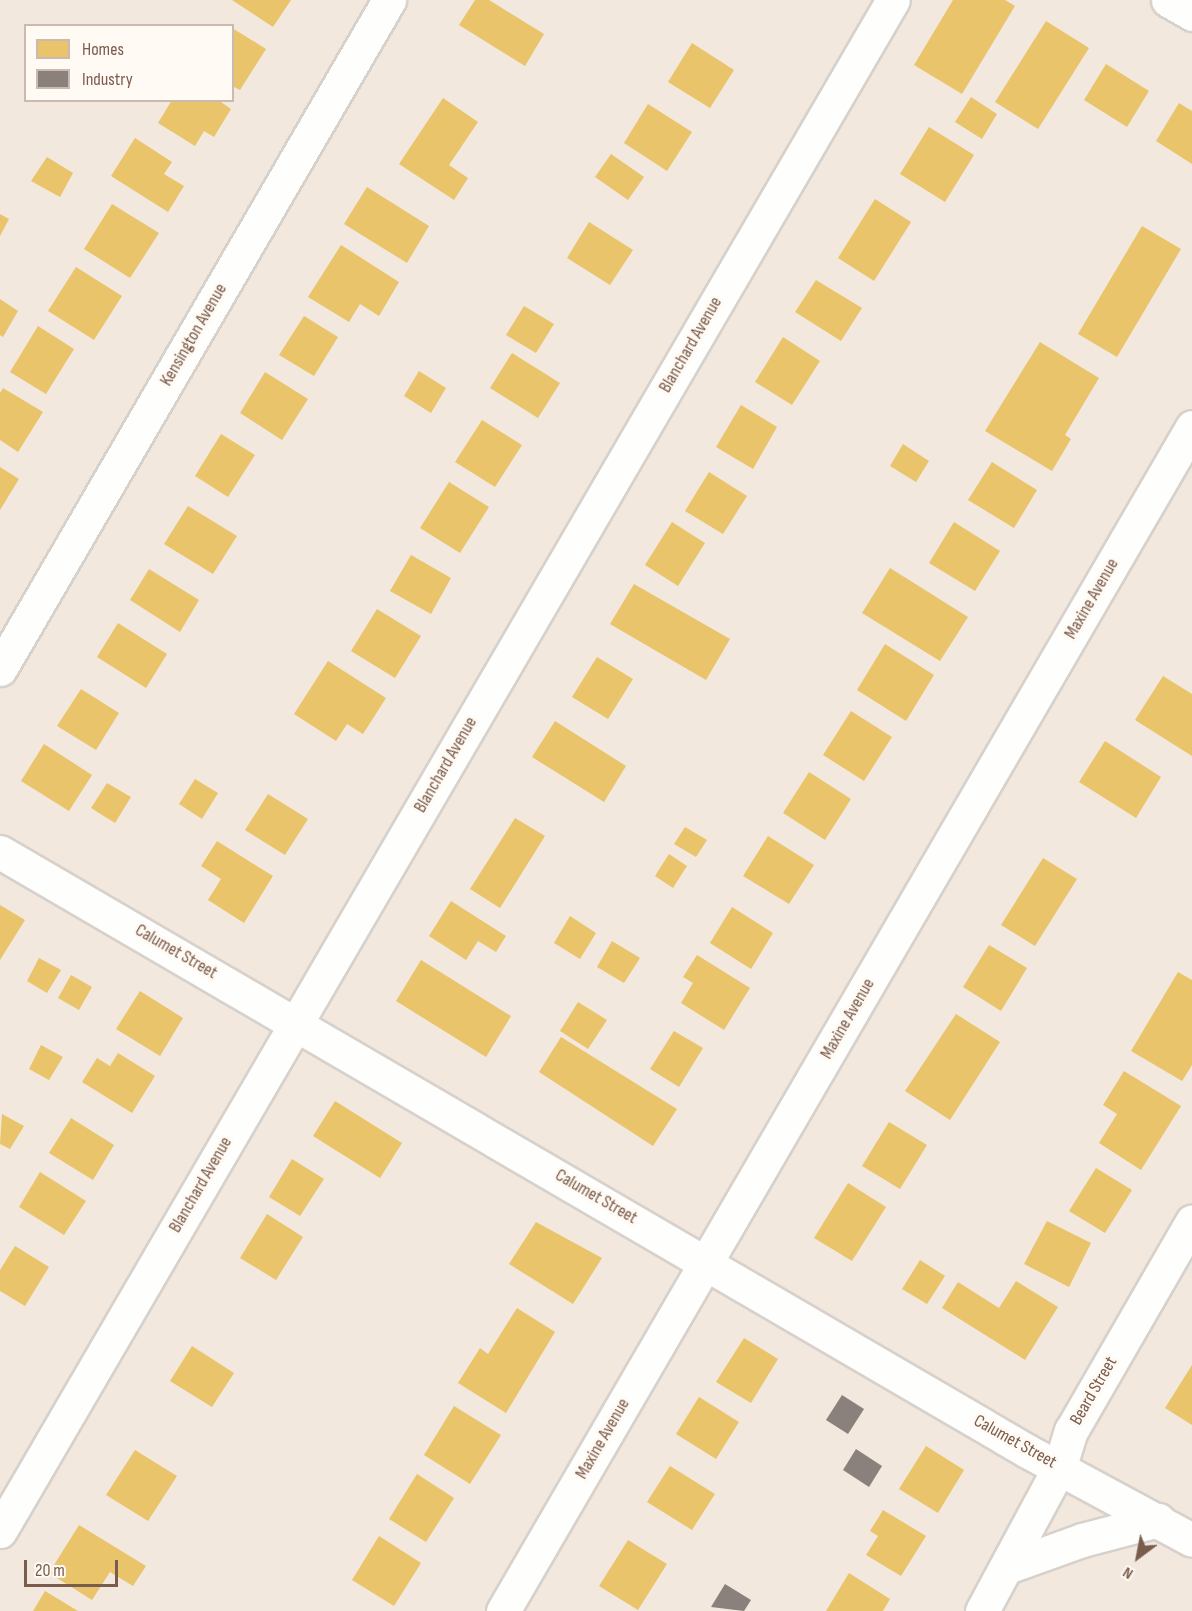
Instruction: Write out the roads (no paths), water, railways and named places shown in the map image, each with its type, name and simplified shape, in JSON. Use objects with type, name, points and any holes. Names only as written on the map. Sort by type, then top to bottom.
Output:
[{"type":"street","name":"Kensington Avenue","points":[[0,669],[389,0]]},
{"type":"street","name":"Blanchard Avenue","points":[[0,1531],[893,0]]},
{"type":"street","points":[[1168,0],[1192,14]]},
{"type":"street","name":"Maxine Avenue","points":[[503,1611],[1192,427]]},
{"type":"street","name":"Calumet Street","points":[[0,852],[296,1021],[1027,1451],[1060,1466],[1192,1540]]},
{"type":"street","name":"Beard Street","points":[[982,1611],[1060,1466],[1071,1431],[1192,1221]]},
{"type":"street","points":[[1007,1567],[1082,1540],[1158,1520]]}]
